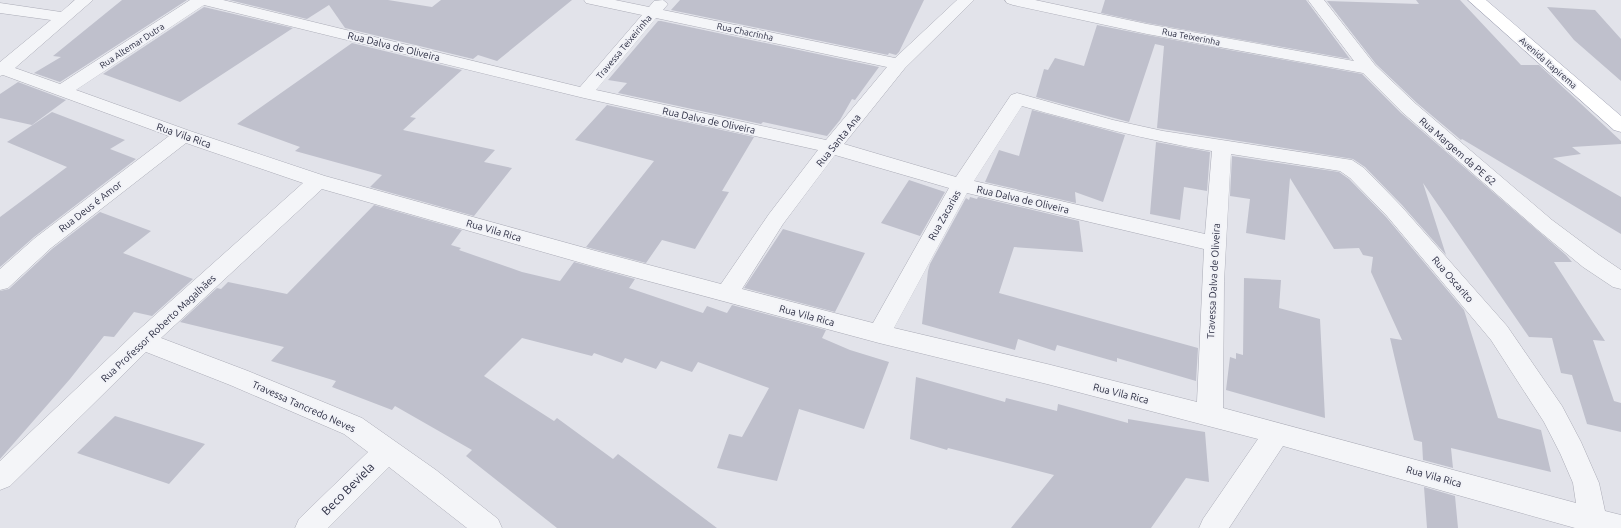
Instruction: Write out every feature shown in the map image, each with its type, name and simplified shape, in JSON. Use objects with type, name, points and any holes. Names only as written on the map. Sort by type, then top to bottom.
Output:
[{"type":"main road","name":"Avenida Itapirema","points":[[1476,0],[1621,126]]},
{"type":"street","points":[[1,70],[85,0]]},
{"type":"street","name":"Rua Altemar Dutra","points":[[62,92],[202,0]]},
{"type":"street","name":"Rua Dalva de Oliveira","points":[[202,0],[584,93],[831,147],[876,162],[961,185],[1214,244]]},
{"type":"street","name":"Rua Chacrinha","points":[[592,0],[899,64]]},
{"type":"street","name":"Travessa Teixeirinha","points":[[584,93],[664,0]]},
{"type":"street","name":"Rua Santa Ana","points":[[727,293],[776,219],[831,147],[899,64],[966,0]]},
{"type":"street","name":"Rua Teixerinha","points":[[1013,0],[1147,29],[1369,69]]},
{"type":"street","name":"Rua Margem da PE 62","points":[[1316,0],[1369,69],[1409,108],[1499,187],[1551,230],[1621,281]]},
{"type":"street","points":[[0,8],[65,17]]},
{"type":"street","name":"Rua Vila Rica","points":[[1,70],[318,181],[596,259],[879,334],[1047,374],[1277,433],[1621,528]]},
{"type":"street","name":"Rua Oscarito","points":[[1017,99],[1111,126],[1222,147],[1331,162],[1345,165],[1357,173],[1394,211],[1499,332],[1553,414],[1572,450],[1586,483],[1591,512],[1589,519]]},
{"type":"street","name":"Rua Zacarias","points":[[879,334],[961,185],[1017,99]]},
{"type":"street","name":"Rua Deus é Amor","points":[[0,282],[43,242],[183,135]]},
{"type":"street","name":"Travessa Dalva de Oliveira","points":[[1210,416],[1209,352],[1214,244],[1222,147]]},
{"type":"street","name":"Rua Professor Roberto Magalhães","points":[[0,478],[142,341],[318,181]]},
{"type":"street","name":"Travessa Tancredo Neves","points":[[142,341],[239,378],[353,426],[488,528]]},
{"type":"street","points":[[1214,528],[1277,433]]},
{"type":"street","name":"Beco Beviela","points":[[309,528],[387,451]]},
{"type":"building","points":[[122,0],[187,0],[60,82],[34,73],[61,57],[53,56]]},
{"type":"building","points":[[229,0],[388,0],[432,7],[441,0],[572,0],[497,61],[478,55],[473,59],[345,28],[329,5],[307,19]]},
{"type":"building","points":[[680,0],[924,0],[899,52],[896,55],[889,53],[888,55],[671,10]]},
{"type":"building","points":[[1105,0],[1306,0],[1350,59],[1147,23],[1101,13]]},
{"type":"building","points":[[1416,0],[1460,0],[1521,65],[1539,65],[1621,141],[1621,144],[1572,147],[1581,154],[1553,158],[1621,197],[1621,234],[1462,139],[1461,140],[1417,103],[1376,64],[1327,1],[1419,4]]},
{"type":"building","points":[[204,7],[293,28],[180,102],[103,74]]},
{"type":"building","points":[[1547,7],[1595,10],[1621,39],[1621,81],[1574,40]]},
{"type":"building","points":[[658,21],[879,67],[855,100],[852,99],[840,120],[827,136],[763,122],[761,124],[618,93],[627,83],[608,80]]},
{"type":"building","points":[[1097,25],[1362,74],[1401,113],[1566,255],[1572,262],[1554,262],[1605,341],[1593,340],[1614,401],[1621,403],[1621,432],[1587,424],[1572,375],[1561,373],[1552,338],[1529,337],[1423,183],[1446,255],[1402,205],[1365,167],[1353,159],[1157,128],[1164,46],[1155,44],[1129,122],[1036,97],[1044,69],[1048,70],[1055,58],[1084,66]]},
{"type":"building","points":[[352,43],[462,70],[410,117],[416,118],[403,130],[495,150],[484,162],[512,168],[474,216],[370,187],[382,175],[295,151],[300,147],[237,124]]},
{"type":"building","points":[[18,82],[66,100],[32,125],[0,118],[0,94]]},
{"type":"building","points":[[607,105],[754,137],[722,191],[729,192],[695,249],[662,240],[646,263],[586,247],[654,161],[575,140]]},
{"type":"building","points":[[1032,110],[1125,135],[1103,202],[1075,192],[1076,203],[985,182],[999,150],[1019,156]]},
{"type":"building","points":[[52,112],[125,140],[110,149],[136,159],[34,237],[0,267],[0,217],[67,167],[7,142]]},
{"type":"building","points":[[1156,142],[1210,152],[1207,191],[1184,187],[1180,220],[1150,214]]},
{"type":"building","points":[[1232,156],[1339,172],[1349,179],[1386,217],[1464,310],[1498,418],[1541,430],[1551,472],[1451,448],[1453,468],[1423,460],[1422,442],[1414,440],[1390,338],[1402,340],[1371,272],[1373,257],[1363,255],[1359,248],[1334,249],[1290,178],[1285,240],[1246,233],[1250,199],[1230,196]]},
{"type":"building","points":[[909,180],[945,192],[920,236],[881,223]]},
{"type":"building","points":[[970,197],[977,199],[978,197],[1079,221],[1083,252],[1014,247],[999,293],[1198,348],[1196,381],[1117,358],[1117,362],[1057,345],[1055,351],[1018,339],[1015,350],[922,324],[930,264],[966,198],[969,200]]},
{"type":"building","points":[[374,205],[462,230],[451,245],[461,248],[459,250],[522,272],[560,281],[574,262],[635,279],[629,288],[703,313],[707,306],[727,313],[732,305],[826,330],[822,338],[850,350],[889,362],[864,429],[799,409],[777,481],[717,468],[729,434],[742,437],[769,388],[698,362],[692,372],[661,361],[656,369],[625,358],[622,363],[594,353],[592,356],[522,338],[484,376],[554,421],[557,418],[613,459],[618,454],[717,528],[557,528],[466,456],[472,450],[395,406],[392,410],[332,387],[336,381],[271,361],[284,347],[180,322],[217,288],[221,289],[228,282],[287,294]]},
{"type":"building","points":[[100,212],[151,231],[123,253],[193,279],[152,316],[134,312],[114,337],[104,336],[70,379],[0,459],[0,291],[9,289],[52,249]]},
{"type":"building","points":[[783,229],[865,253],[835,312],[744,288]]},
{"type":"building","points":[[1244,278],[1281,280],[1279,308],[1320,319],[1325,418],[1226,390],[1230,357],[1236,359],[1236,353],[1243,355]]},
{"type":"building","points":[[916,377],[1005,402],[1006,398],[1057,411],[1058,404],[1128,423],[1128,419],[1205,432],[1209,482],[1186,478],[1151,528],[1011,528],[1054,475],[948,448],[947,450],[910,439]]},
{"type":"building","points":[[115,416],[205,444],[169,484],[77,453]]},
{"type":"building","points":[[1424,487],[1455,496],[1458,528],[1427,528]]}]
